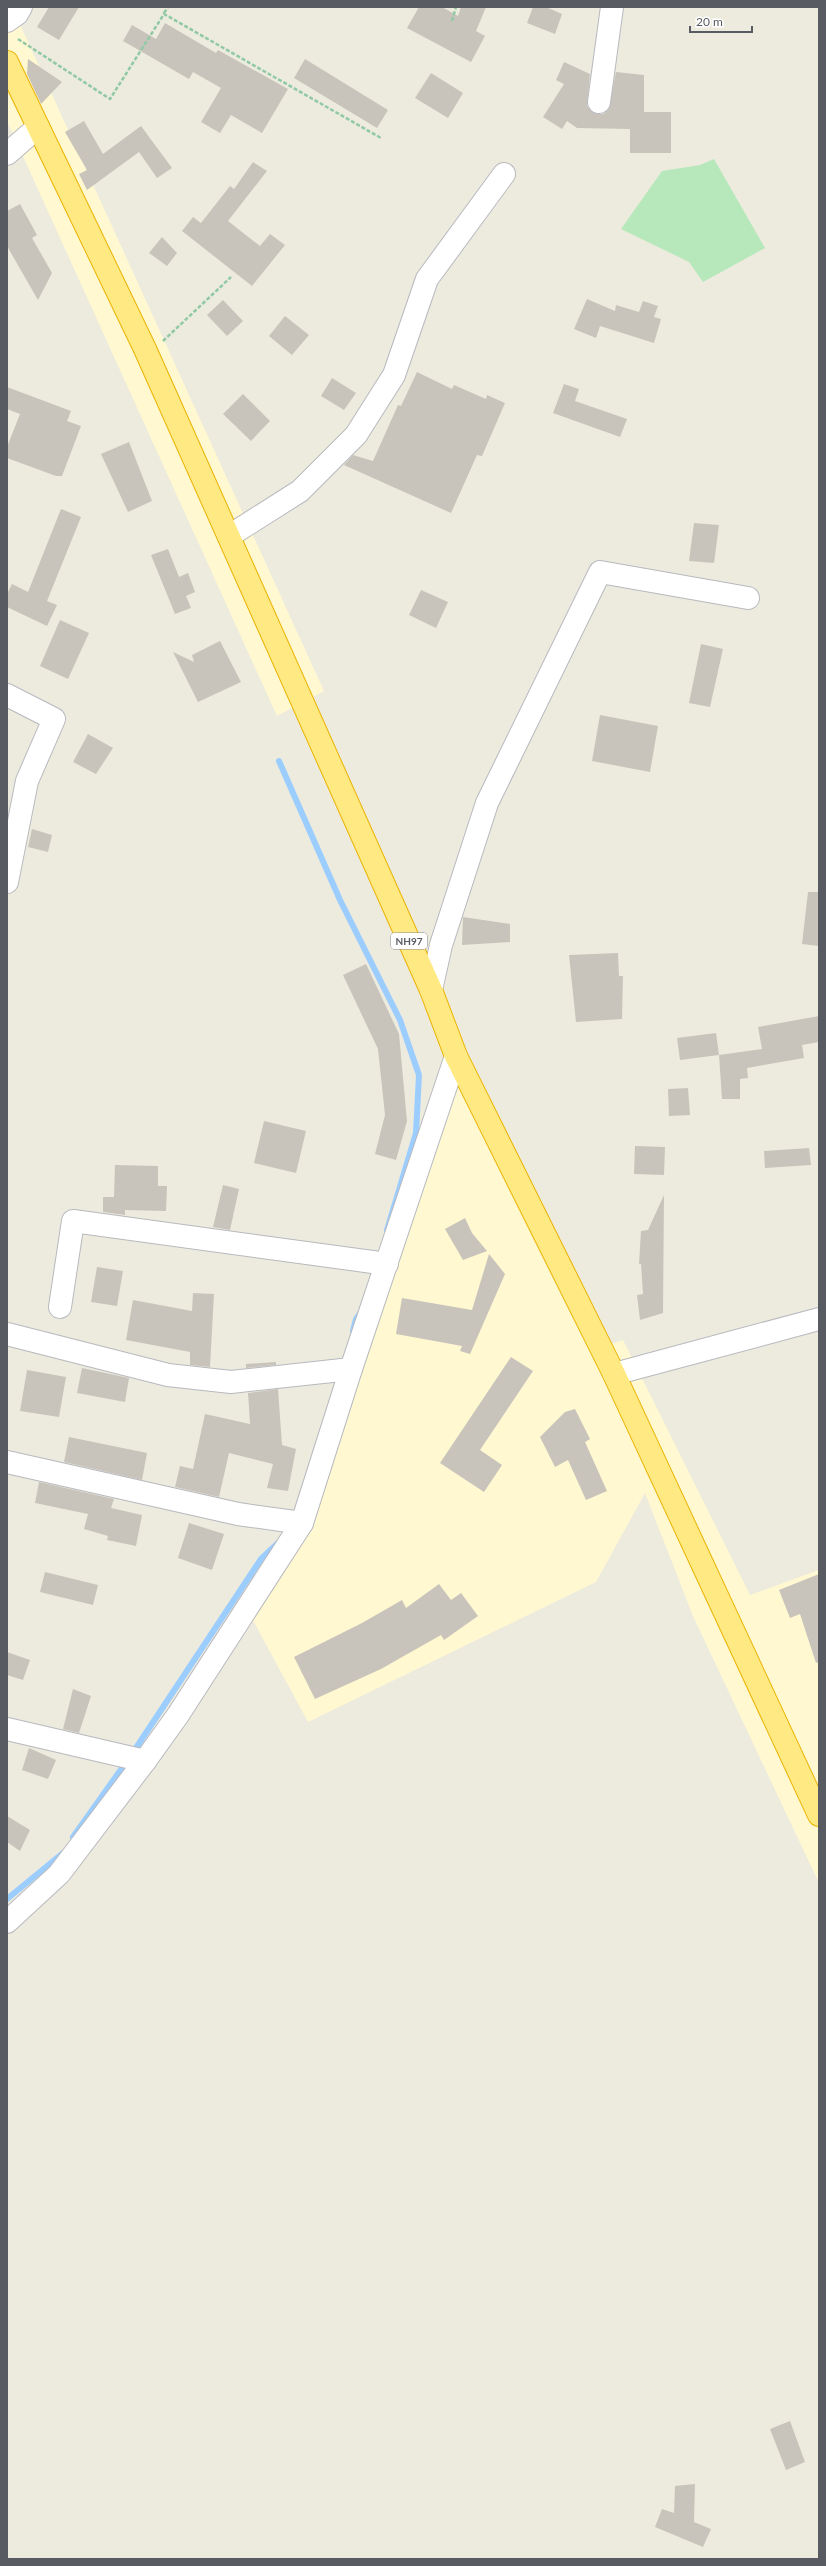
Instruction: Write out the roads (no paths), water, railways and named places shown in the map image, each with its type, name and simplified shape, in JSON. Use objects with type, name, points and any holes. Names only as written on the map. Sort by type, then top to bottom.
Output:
[{"type":"highway","name":"NH97","points":[[7,62],[145,349],[430,990],[456,1056],[614,1374],[819,1815]]},
{"type":"street","points":[[10,29],[21,7]]},
{"type":"street","points":[[598,102],[612,7]]},
{"type":"street","points":[[7,154],[38,127]]},
{"type":"street","points":[[229,536],[300,491],[356,435],[394,375],[428,279],[504,174]]},
{"type":"street","points":[[430,990],[441,945],[486,803],[600,572],[748,598]]},
{"type":"street","points":[[7,694],[54,719],[27,781],[7,882]]},
{"type":"street","points":[[7,1922],[58,1874],[145,1761],[178,1715],[302,1523],[350,1369],[387,1264],[456,1056]]},
{"type":"street","points":[[60,1307],[73,1221],[387,1264]]},
{"type":"street","points":[[614,1374],[819,1319]]},
{"type":"street","points":[[7,1334],[168,1375],[231,1382],[350,1369]]},
{"type":"street","points":[[7,1462],[238,1514],[302,1523]]},
{"type":"street","points":[[7,1729],[145,1761]]},
{"type":"waterway","points":[[279,761],[340,900],[400,1020],[419,1075],[416,1133],[387,1230]]},
{"type":"waterway","points":[[353,1331],[356,1319],[361,1312]]},
{"type":"waterway","points":[[132,1754],[261,1559],[278,1543]]},
{"type":"waterway","points":[[73,1837],[127,1761]]},
{"type":"waterway","points":[[7,1899],[63,1853]]}]
